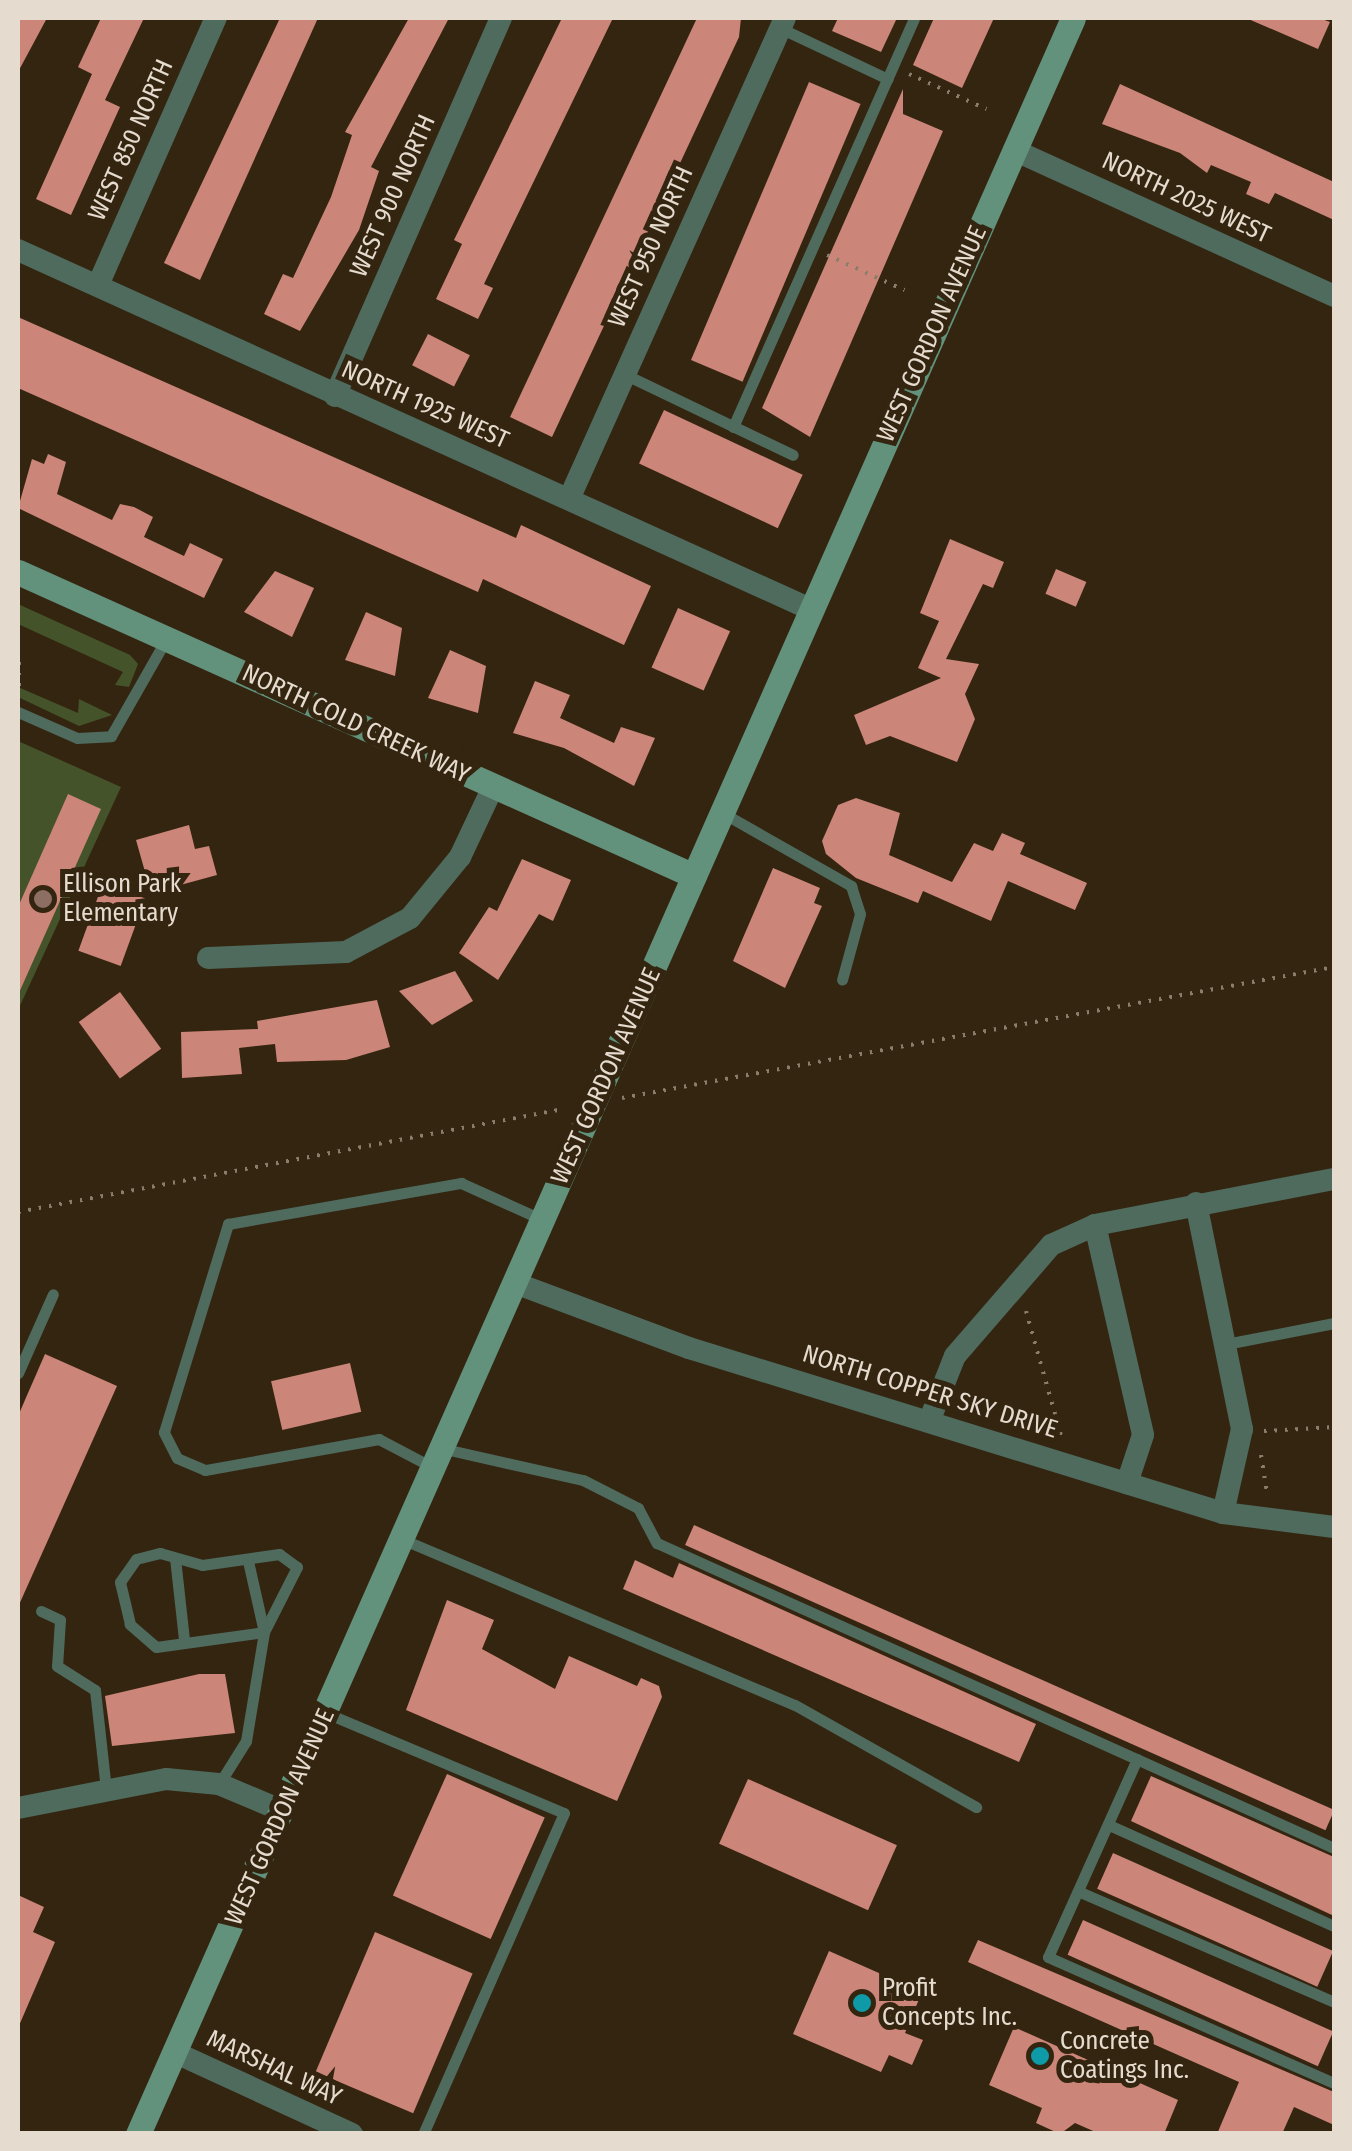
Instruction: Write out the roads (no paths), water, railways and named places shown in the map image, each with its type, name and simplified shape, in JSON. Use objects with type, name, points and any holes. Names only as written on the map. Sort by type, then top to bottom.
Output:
[{"type":"main road","name":"WEST GORDON AVENUE","points":[[138,2134],[440,1459],[810,609],[1073,18]]},
{"type":"main road","name":"NORTH COLD CREEK WAY","points":[[18,572],[694,876]]},
{"type":"street","name":"WEST 850 NORTH","points":[[98,285],[216,18]]},
{"type":"street","name":"WEST 900 NORTH","points":[[336,396],[501,18]]},
{"type":"street","name":"WEST 950 NORTH","points":[[570,499],[782,23]]},
{"type":"street","name":"NORTH 2025 WEST","points":[[1014,150],[1334,296]]},
{"type":"street","name":"NORTH 1925 WEST","points":[[18,250],[810,609]]},
{"type":"street","points":[[208,958],[346,952],[410,918],[460,858],[493,787]]},
{"type":"street","points":[[930,1419],[955,1356],[1016,1277],[1051,1246],[1095,1225],[1334,1179]]},
{"type":"street","points":[[1196,1203],[1242,1429],[1224,1513]]},
{"type":"street","points":[[1095,1225],[1144,1435],[1127,1484]]},
{"type":"street","name":"NORTH COPPER SKY DRIVE","points":[[515,1282],[689,1348],[930,1419],[1127,1484],[1224,1513],[1334,1527]]},
{"type":"street","points":[[18,1808],[166,1779],[220,1784],[283,1811]]},
{"type":"street","name":"MARSHAL WAY","points":[[174,2052],[352,2134]]},
{"type":"lane","points":[[733,427],[914,18]]},
{"type":"lane","points":[[782,23],[888,79]]},
{"type":"lane","points":[[624,374],[794,455]]},
{"type":"lane","points":[[18,712],[77,738],[110,736],[166,638]]},
{"type":"lane","points":[[722,812],[851,886],[860,914],[842,980]]},
{"type":"lane","points":[[543,1220],[461,1183],[228,1224],[204,1279],[164,1432],[177,1458],[205,1470],[379,1439],[440,1459],[583,1480],[638,1508],[657,1544],[1334,1848]]},
{"type":"lane","points":[[18,1372],[52,1294]]},
{"type":"lane","points":[[1226,1344],[1334,1323]]},
{"type":"lane","points":[[404,1540],[795,1705],[976,1807]]},
{"type":"lane","points":[[220,1784],[246,1740],[264,1632],[297,1567],[279,1554],[248,1560],[136,1559],[120,1582],[130,1624],[156,1647],[184,1640],[264,1632]]},
{"type":"lane","points":[[175,1558],[184,1640]]},
{"type":"lane","points":[[248,1560],[264,1632]]},
{"type":"lane","points":[[41,1611],[60,1620],[56,1666],[95,1690],[106,1790]]},
{"type":"lane","points":[[326,1714],[564,1813],[423,2134]]},
{"type":"lane","points":[[1137,1759],[1048,1958],[1334,2083]]},
{"type":"lane","points":[[1110,1824],[1334,1926]]},
{"type":"lane","points":[[1080,1892],[1334,2002]]},
{"type":"place","name":"Ellison Park Elementary","points":[[43,899]]},
{"type":"place","name":"Profit Concepts Inc.","points":[[862,2003]]},
{"type":"place","name":"Concrete Coatings Inc.","points":[[1040,2056]]}]
